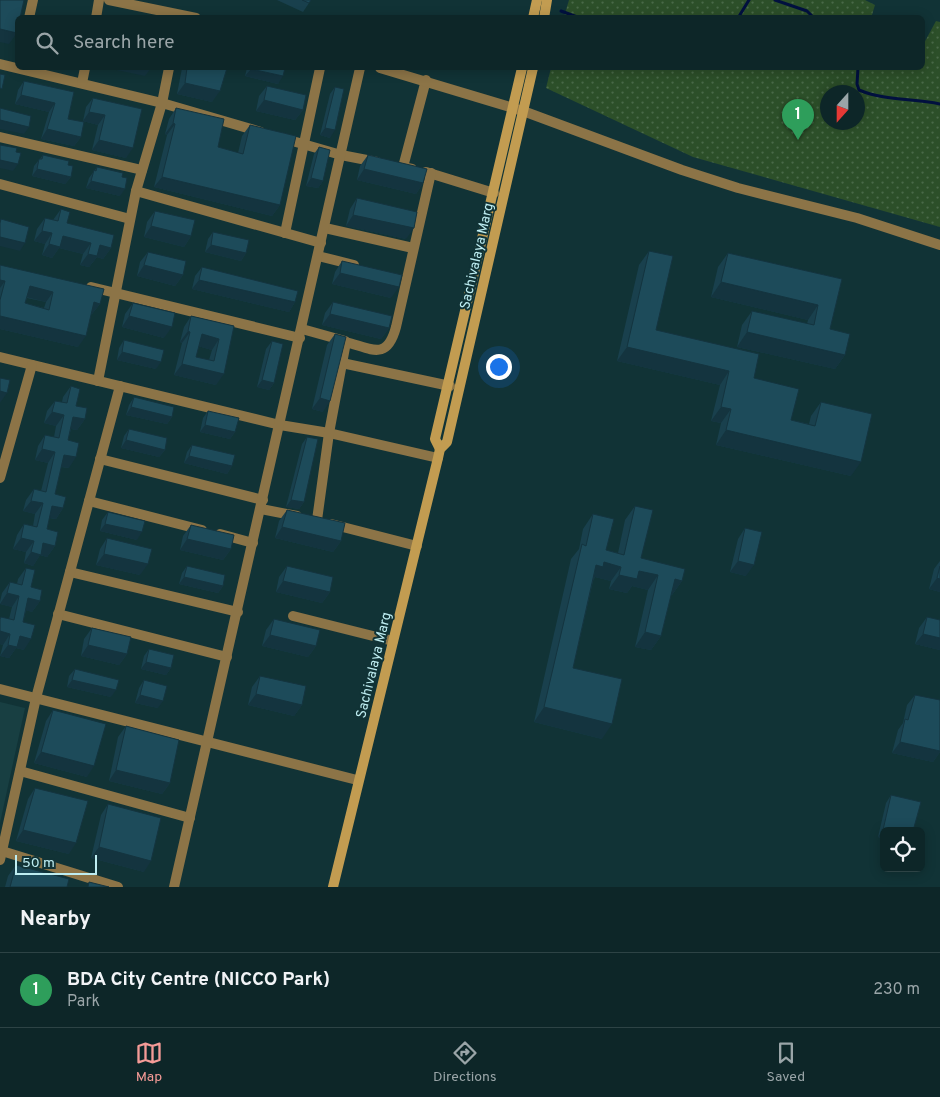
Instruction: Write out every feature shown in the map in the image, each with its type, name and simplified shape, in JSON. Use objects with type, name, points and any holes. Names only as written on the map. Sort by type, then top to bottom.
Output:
[{"type":"main road","points":[[534,15],[537,0]]},
{"type":"main road","points":[[544,15],[547,0]]},
{"type":"main road","name":"Sachivalaya Marg","points":[[333,887],[357,780],[439,454],[447,442],[518,110],[522,70]]},
{"type":"main road","name":"Sachivalaya Marg","points":[[439,454],[435,440],[450,386],[494,193],[518,110],[532,70]]},
{"type":"street","points":[[30,15],[33,0]]},
{"type":"street","points":[[96,15],[99,0]]},
{"type":"street","points":[[109,0],[176,15]]},
{"type":"street","points":[[0,64],[15,68]]},
{"type":"street","points":[[26,70],[162,103],[341,155],[431,173],[494,193]]},
{"type":"street","points":[[82,83],[85,70]]},
{"type":"street","points":[[98,381],[114,293],[136,191],[162,103],[170,70]]},
{"type":"street","points":[[285,233],[320,70]]},
{"type":"street","points":[[174,887],[238,612],[360,70]]},
{"type":"street","points":[[388,70],[426,80],[518,110],[603,142],[738,188],[858,218],[940,245]]},
{"type":"street","points":[[394,165],[426,80]]},
{"type":"street","points":[[0,137],[142,170]]},
{"type":"street","points":[[76,284],[301,334],[346,342],[378,351],[384,350],[390,345],[396,327],[402,277],[413,248],[431,173]]},
{"type":"street","points":[[0,184],[130,219]]},
{"type":"street","points":[[136,191],[321,243]]},
{"type":"street","points":[[325,228],[413,248]]},
{"type":"street","points":[[318,256],[362,267]]},
{"type":"street","points":[[317,520],[329,433],[346,342]]},
{"type":"street","points":[[0,357],[280,426],[329,433],[439,454]]},
{"type":"street","points":[[342,363],[450,386]]},
{"type":"street","points":[[0,478],[32,365]]},
{"type":"street","points":[[118,887],[1,856],[36,698],[120,386]]},
{"type":"street","points":[[100,459],[417,546]]},
{"type":"street","points":[[89,501],[253,543]]},
{"type":"street","points":[[70,572],[238,612]]},
{"type":"street","points":[[58,614],[227,658]]},
{"type":"street","points":[[293,616],[393,641]]},
{"type":"street","points":[[0,689],[208,744],[357,780]]},
{"type":"street","points":[[20,771],[190,818]]},
{"type":"shaded area","points":[[0,702],[25,708],[0,823]]},
{"type":"green space","points":[[569,0],[865,0],[875,5],[872,15],[565,15]]},
{"type":"green space","points":[[936,21],[940,22],[940,227],[693,157],[546,88],[550,70],[925,70],[925,41]]},
{"type":"building","points":[[0,0],[24,0],[21,15],[15,15],[15,33],[0,29]]},
{"type":"building","points":[[187,70],[226,70],[220,91],[185,83]]},
{"type":"building","points":[[256,70],[284,70],[283,76]]},
{"type":"building","points":[[0,74],[5,75],[2,89],[0,88]]},
{"type":"building","points":[[24,81],[74,92],[68,119],[84,122],[81,137],[47,129],[55,103],[21,95]]},
{"type":"building","points":[[267,86],[306,95],[303,110],[264,100]]},
{"type":"building","points":[[335,87],[344,89],[335,130],[325,128]]},
{"type":"building","points":[[93,98],[142,109],[133,148],[99,140],[105,115],[89,112]]},
{"type":"building","points":[[0,108],[31,116],[29,127],[0,120]]},
{"type":"building","points":[[176,108],[224,119],[218,147],[243,154],[250,125],[296,136],[280,205],[162,177],[175,124],[173,123]]},
{"type":"building","points":[[0,145],[17,148],[16,152],[21,153],[18,164],[0,160]]},
{"type":"building","points":[[319,147],[330,150],[323,181],[311,178]]},
{"type":"building","points":[[43,155],[69,161],[68,165],[73,166],[71,177],[37,169],[39,159],[42,159]]},
{"type":"building","points":[[368,155],[427,169],[423,183],[364,169]]},
{"type":"building","points":[[97,167],[123,173],[122,177],[127,178],[125,189],[91,181],[94,170],[96,171]]},
{"type":"building","points":[[357,198],[417,212],[414,228],[353,215]]},
{"type":"building","points":[[61,209],[70,212],[67,223],[114,235],[111,248],[100,245],[97,256],[88,254],[91,243],[63,236],[60,247],[49,244],[52,233],[42,231],[45,218],[58,221]]},
{"type":"building","points":[[155,211],[195,220],[191,236],[151,226]]},
{"type":"building","points":[[1,219],[29,227],[25,243],[0,237]]},
{"type":"building","points":[[213,232],[249,240],[246,253],[211,245]]},
{"type":"building","points":[[649,251],[673,256],[656,330],[759,354],[754,378],[799,389],[791,420],[815,426],[821,402],[872,414],[861,462],[726,430],[731,409],[721,407],[729,371],[627,347]]},
{"type":"building","points":[[148,252],[186,261],[183,275],[144,265]]},
{"type":"building","points":[[728,253],[842,279],[830,329],[850,334],[845,355],[747,332],[752,311],[814,325],[818,305],[721,282]]},
{"type":"building","points":[[342,261],[402,275],[399,287],[340,273]]},
{"type":"building","points":[[0,265],[104,289],[100,304],[94,302],[86,336],[0,316],[0,300],[5,281],[0,280]],"holes":[[[30,286],[53,292],[49,310],[25,303]]]},
{"type":"building","points":[[202,267],[298,291],[295,302],[199,280]]},
{"type":"building","points":[[333,302],[392,316],[389,328],[330,314]]},
{"type":"building","points":[[133,303],[175,313],[172,327],[129,316]]},
{"type":"building","points":[[191,316],[234,326],[224,374],[182,364],[190,332],[188,331]],"holes":[[[202,334],[219,339],[214,361],[196,357]]]},
{"type":"building","points":[[335,334],[346,337],[330,401],[320,398]]},
{"type":"building","points":[[124,340],[164,350],[161,362],[122,352]]},
{"type":"building","points":[[272,341],[283,344],[274,383],[262,380]]},
{"type":"building","points":[[0,378],[10,380],[7,393],[0,391]]},
{"type":"building","points":[[71,386],[80,389],[76,406],[87,408],[85,419],[73,417],[68,440],[79,443],[76,457],[64,455],[55,494],[66,497],[63,508],[52,506],[47,529],[58,532],[55,546],[43,543],[41,555],[31,552],[34,541],[21,538],[24,524],[37,527],[43,503],[31,501],[34,489],[46,492],[55,452],[42,449],[45,435],[59,438],[64,415],[52,412],[55,401],[67,403]]},
{"type":"building","points":[[134,397],[174,407],[172,417],[131,407]]},
{"type":"building","points":[[208,411],[239,418],[235,432],[205,425]]},
{"type":"building","points":[[129,429],[167,438],[165,450],[126,440]]},
{"type":"building","points":[[307,437],[318,439],[304,502],[291,500]]},
{"type":"building","points":[[192,445],[235,455],[232,466],[189,456]]},
{"type":"building","points":[[635,506],[653,510],[641,558],[685,569],[682,581],[675,579],[661,636],[645,632],[658,575],[639,571],[637,579],[619,575],[621,567],[604,562],[603,567],[596,565],[573,668],[622,679],[612,724],[544,707],[582,544],[586,546],[593,514],[614,519],[606,550],[624,555]]},
{"type":"building","points":[[287,510],[345,523],[341,541],[282,527]]},
{"type":"building","points":[[108,512],[145,521],[142,532],[105,524]]},
{"type":"building","points":[[191,525],[234,535],[231,549],[187,539]]},
{"type":"building","points":[[745,528],[762,532],[754,565],[738,561]]},
{"type":"building","points":[[107,538],[152,549],[148,564],[104,554]]},
{"type":"building","points":[[187,566],[225,575],[223,586],[184,577]]},
{"type":"building","points":[[287,566],[333,577],[330,592],[283,581]]},
{"type":"building","points":[[940,566],[940,579],[937,578]]},
{"type":"building","points":[[26,568],[35,570],[31,587],[42,590],[40,601],[28,598],[23,622],[35,625],[31,639],[20,636],[17,647],[8,645],[10,634],[0,631],[0,619],[1,617],[14,620],[19,596],[7,593],[10,582],[22,585]]},
{"type":"building","points":[[927,617],[940,620],[940,638],[923,634]]},
{"type":"building","points":[[274,619],[320,630],[316,646],[270,635]]},
{"type":"building","points":[[92,628],[131,637],[127,654],[88,645]]},
{"type":"building","points":[[149,649],[174,655],[171,668],[146,662]]},
{"type":"building","points":[[75,669],[119,680],[116,690],[72,680]]},
{"type":"building","points":[[260,676],[306,686],[302,705],[256,694]]},
{"type":"building","points":[[144,680],[167,686],[163,701],[140,695]]},
{"type":"building","points":[[915,695],[940,700],[940,751],[900,742],[905,719],[908,720]]},
{"type":"building","points":[[53,710],[106,724],[94,766],[41,752]]},
{"type":"building","points":[[126,726],[179,740],[170,783],[116,770]]},
{"type":"building","points":[[35,788],[88,801],[76,843],[23,830]]},
{"type":"building","points":[[891,795],[921,802],[914,827],[884,827]]},
{"type":"building","points":[[108,804],[161,818],[151,861],[99,847]]},
{"type":"building","points":[[16,865],[69,879],[67,887],[10,887]]},
{"type":"building","points":[[89,882],[109,887],[88,887]]},
{"type":"waterway","points":[[740,15],[749,0]]},
{"type":"waterway","points":[[775,0],[807,11],[811,15]]},
{"type":"waterway","points":[[561,11],[572,15]]},
{"type":"waterway","points":[[858,70],[857,84],[859,90],[889,98],[940,104]]},
{"type":"place","name":"BDA City Centre (NICCO Park)","points":[[798,140]]}]
